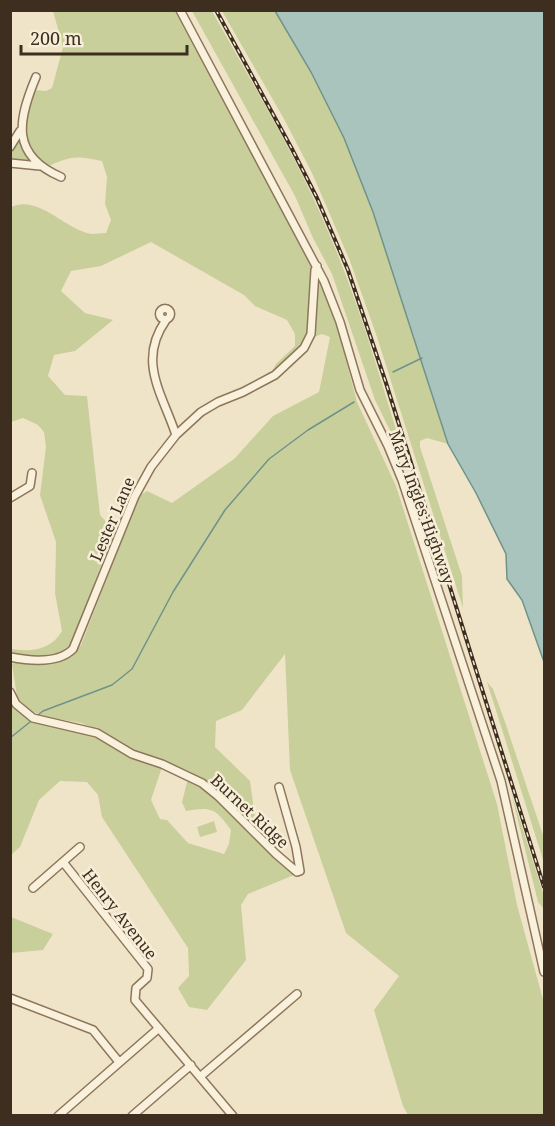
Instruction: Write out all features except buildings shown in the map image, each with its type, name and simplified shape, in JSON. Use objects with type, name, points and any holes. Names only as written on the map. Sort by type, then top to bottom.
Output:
[{"type":"street","name":"Mary Ingles Highway","points":[[180,10],[317,266],[331,298],[360,390],[402,480],[501,781],[544,972]]},
{"type":"street","points":[[36,77],[26,104],[21,136],[39,166]]},
{"type":"street","points":[[10,147],[21,129]]},
{"type":"street","points":[[10,164],[39,166],[61,177]]},
{"type":"street","name":"Lester Lane","points":[[10,657],[56,659],[65,656],[73,649],[140,485],[151,467],[176,435],[206,408],[275,375],[302,351],[311,334],[317,266]]},
{"type":"street","points":[[166,320],[153,346],[152,362],[155,378],[176,435]]},
{"type":"street","points":[[10,498],[30,486],[32,473]]},
{"type":"street","name":"Burnet Ridge","points":[[10,692],[16,704],[33,718],[97,733],[132,754],[162,764],[202,783],[297,872],[300,871],[296,847],[279,787]]},
{"type":"street","points":[[33,888],[80,848]]},
{"type":"street","name":"Henry Avenue","points":[[63,862],[148,969],[147,978],[136,988],[135,1000],[159,1028]]},
{"type":"street","points":[[201,1076],[297,994]]},
{"type":"street","points":[[10,998],[93,1030],[119,1062]]},
{"type":"street","points":[[58,1116],[159,1028],[233,1116]]},
{"type":"street","points":[[132,1116],[191,1065]]},
{"type":"green space","points":[[53,11],[177,11],[313,264],[307,337],[287,361],[271,373],[276,364],[295,346],[295,334],[287,320],[255,306],[244,295],[151,242],[101,266],[71,271],[61,291],[85,313],[113,320],[75,351],[54,355],[48,376],[65,395],[87,396],[100,515],[116,533],[99,570],[80,630],[73,641],[65,650],[53,655],[34,657],[11,652],[11,649],[33,650],[47,646],[62,631],[55,593],[56,542],[40,495],[46,447],[44,432],[38,425],[23,418],[11,422],[11,207],[21,204],[32,205],[92,234],[106,233],[111,220],[105,204],[107,177],[102,161],[74,158],[62,160],[47,167],[38,158],[28,140],[28,112],[34,90],[46,91],[52,88],[63,47]]},
{"type":"green space","points":[[192,11],[212,11],[304,178],[342,264],[407,465],[375,400],[332,274],[295,196]]},
{"type":"green space","points":[[222,11],[275,11],[311,72],[344,138],[373,212],[448,444],[427,438],[420,441],[462,576],[463,608],[377,337],[350,261],[312,173]]},
{"type":"green space","points":[[17,143],[22,143],[29,156],[28,161],[11,160],[11,152]]},
{"type":"green space","points":[[316,270],[338,330],[357,402],[396,486],[497,804],[517,905],[544,1003],[544,1115],[408,1115],[403,1106],[374,1010],[399,976],[346,933],[290,770],[285,654],[242,710],[216,721],[215,747],[250,781],[257,832],[216,788],[189,771],[128,748],[107,734],[81,723],[47,717],[28,710],[17,697],[12,664],[15,662],[58,662],[71,657],[81,645],[139,496],[147,491],[172,503],[234,459],[273,416],[319,392],[330,337],[322,334],[314,337]]},
{"type":"green space","points":[[487,682],[493,689],[544,838],[544,863]]},
{"type":"green space","points":[[10,700],[19,711],[38,723],[94,734],[162,767],[151,800],[160,819],[167,820],[188,843],[224,854],[229,844],[231,830],[213,811],[202,809],[186,811],[182,802],[188,778],[211,793],[294,875],[248,894],[241,905],[246,960],[207,1010],[189,1007],[178,988],[189,976],[188,948],[102,817],[98,795],[87,782],[60,781],[39,800],[20,847],[11,855]]},
{"type":"green space","points":[[511,792],[544,896],[544,909],[538,902]]},
{"type":"green space","points":[[214,821],[217,832],[200,837],[197,827]]},
{"type":"green space","points":[[11,917],[53,934],[43,950],[11,953]]},
{"type":"water","points":[[275,11],[544,11],[544,662],[522,600],[507,579],[506,554],[476,493],[448,444],[373,212],[344,138],[311,72]]},
{"type":"waterway","points":[[393,372],[422,358]]},
{"type":"waterway","points":[[38,715],[43,711],[112,685],[132,669],[173,592],[225,510],[269,459],[308,430],[354,402]]},
{"type":"waterway","points":[[10,738],[30,722]]},
{"type":"railway","points":[[216,10],[317,198],[348,270],[386,383],[544,887]]}]
